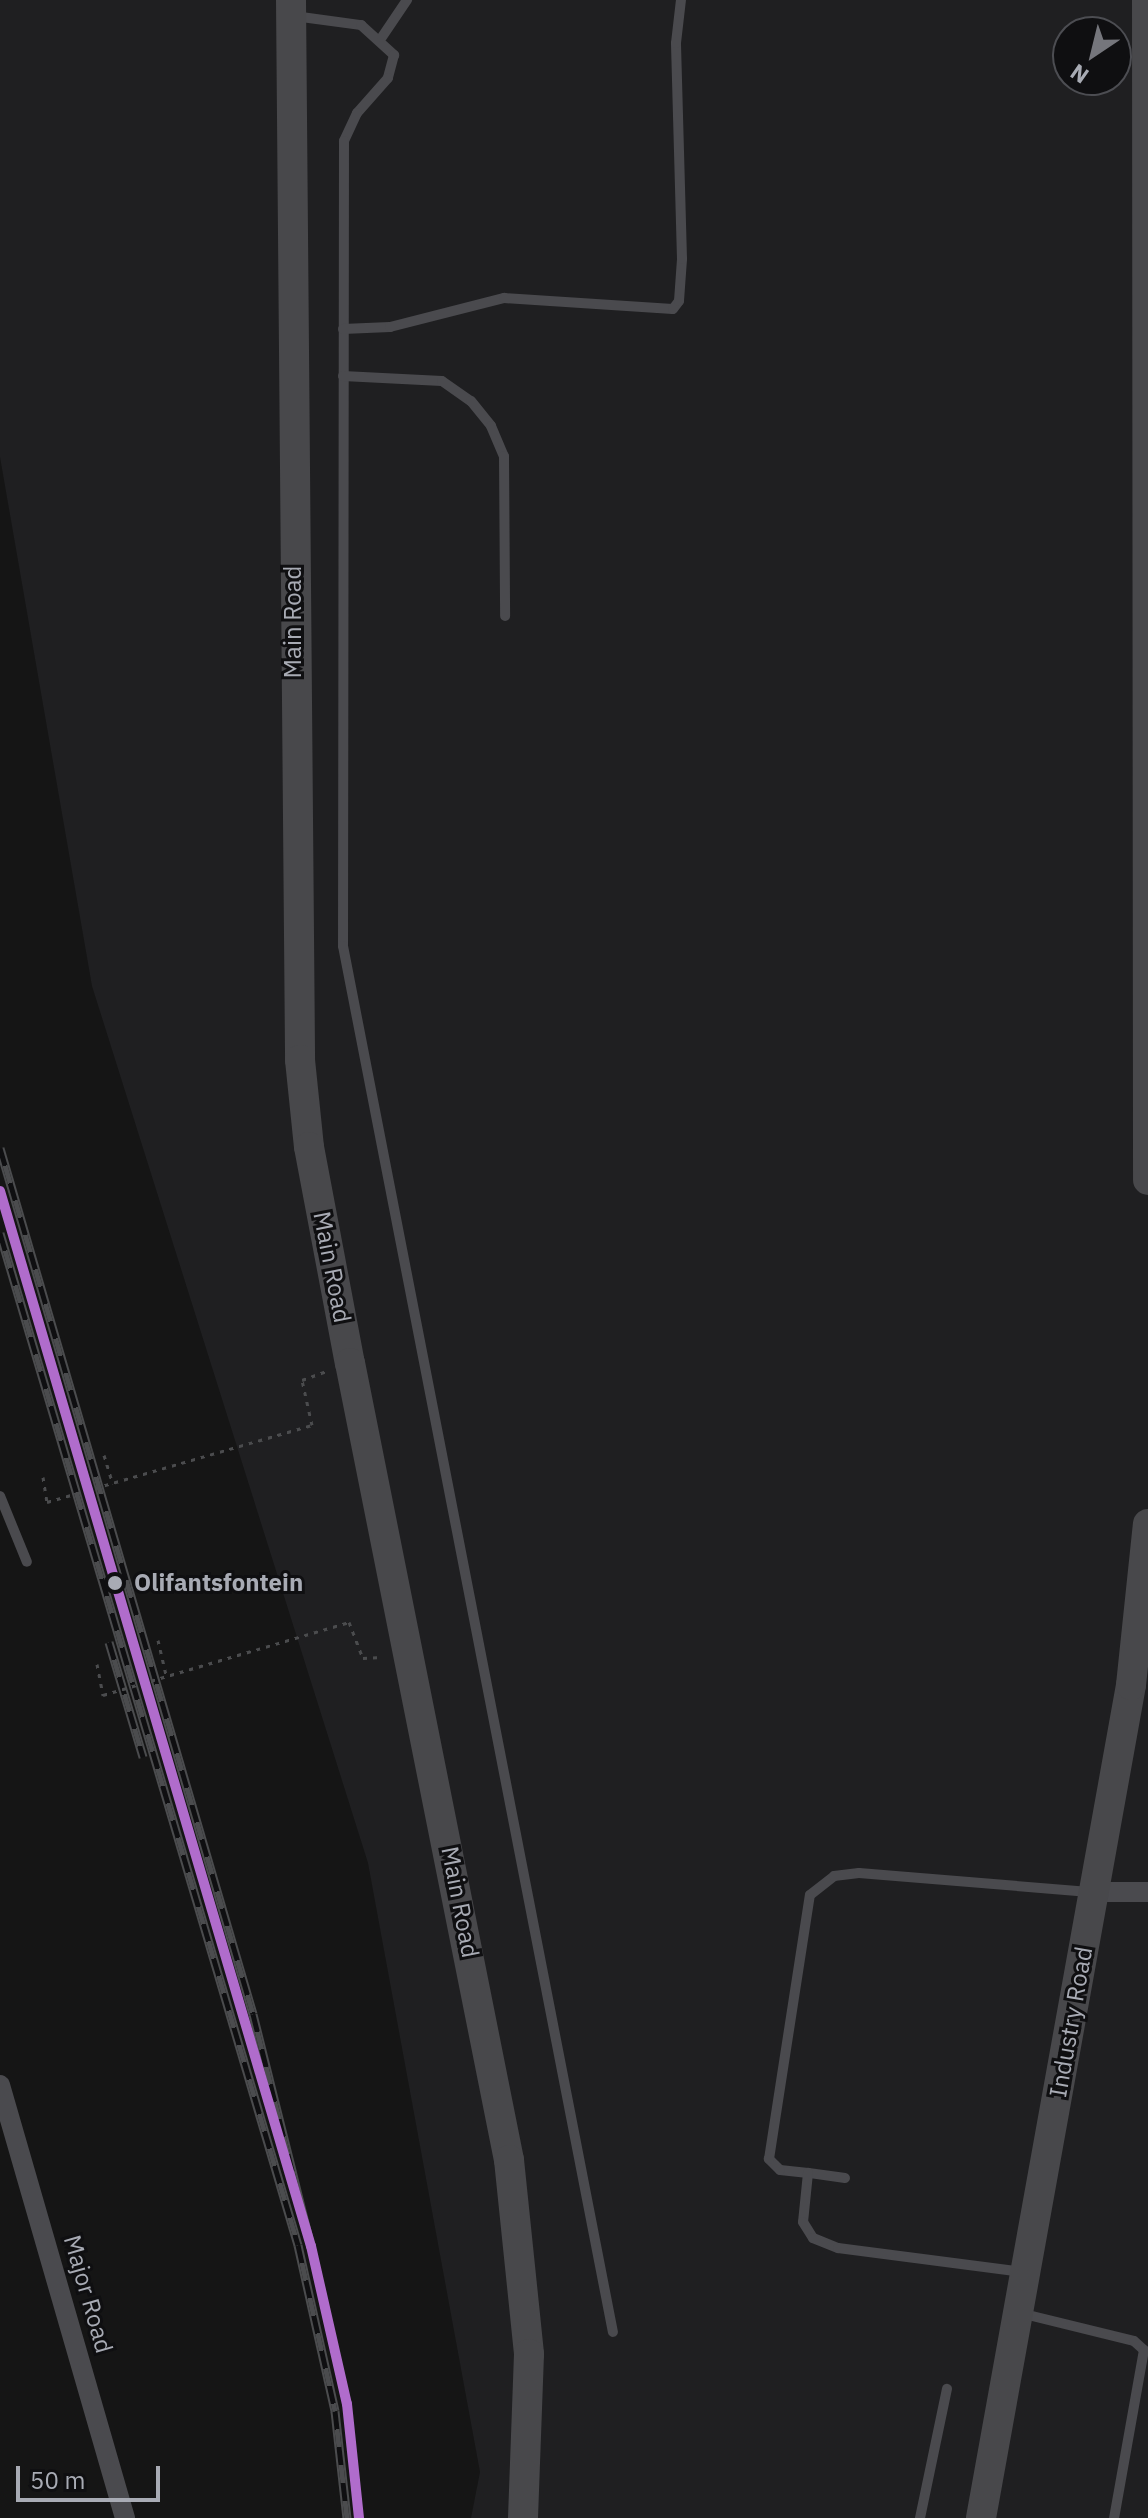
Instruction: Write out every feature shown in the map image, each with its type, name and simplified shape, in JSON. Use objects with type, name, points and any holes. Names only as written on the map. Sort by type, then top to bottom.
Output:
[{"type":"main road","points":[[1147,0],[1148,1180]]},
{"type":"main road","name":"Main Road","points":[[291,8],[294,938],[302,1087],[350,1363],[509,2160],[529,2354],[523,2518]]},
{"type":"main road","name":"Industry Road","points":[[981,2518],[1137,1646],[1148,1524]]},
{"type":"street","points":[[1094,1892],[1148,1892]]},
{"type":"street","name":"Major Road","points":[[0,2085],[125,2518]]},
{"type":"lane","points":[[382,37],[407,0]]},
{"type":"lane","points":[[343,329],[390,327],[504,298],[673,309],[679,301],[682,259],[681,0]]},
{"type":"lane","points":[[291,8],[348,22],[382,37],[394,55],[392,70],[357,113],[344,141],[343,946],[613,2332]]},
{"type":"lane","points":[[343,376],[442,381],[471,401],[491,426],[504,456],[505,616]]},
{"type":"lane","points":[[0,1496],[27,1562]]},
{"type":"lane","points":[[845,2178],[780,2170],[769,2159],[810,1895],[834,1876],[859,1873],[1094,1892]]},
{"type":"lane","points":[[808,2173],[803,2222],[813,2238],[838,2248],[1026,2272]]},
{"type":"lane","points":[[1018,2312],[1134,2341],[1144,2350],[1114,2518]]},
{"type":"lane","points":[[920,2518],[947,2389]]},
{"type":"path","points":[[43,1477],[47,1502],[312,1425],[302,1380]]},
{"type":"path","points":[[104,1455],[113,1484]]},
{"type":"path","points":[[97,1664],[103,1695],[349,1622],[363,1658]]},
{"type":"path","points":[[158,1640],[166,1676]]},
{"type":"shaded area","points":[[0,0],[1148,0],[1148,2518],[471,2518],[480,2472],[368,1863],[92,986],[0,457]]},
{"type":"railway","points":[[0,1148],[253,2014],[311,2246]]},
{"type":"railway","points":[[0,1233],[298,2245],[335,2411],[347,2518]]},
{"type":"railway","points":[[109,1642],[143,1757]]},
{"type":"transit line","points":[[0,1191],[311,2246],[347,2404],[359,2518]]},
{"type":"place","name":"Olifantsfontein","points":[[115,1583]]}]
